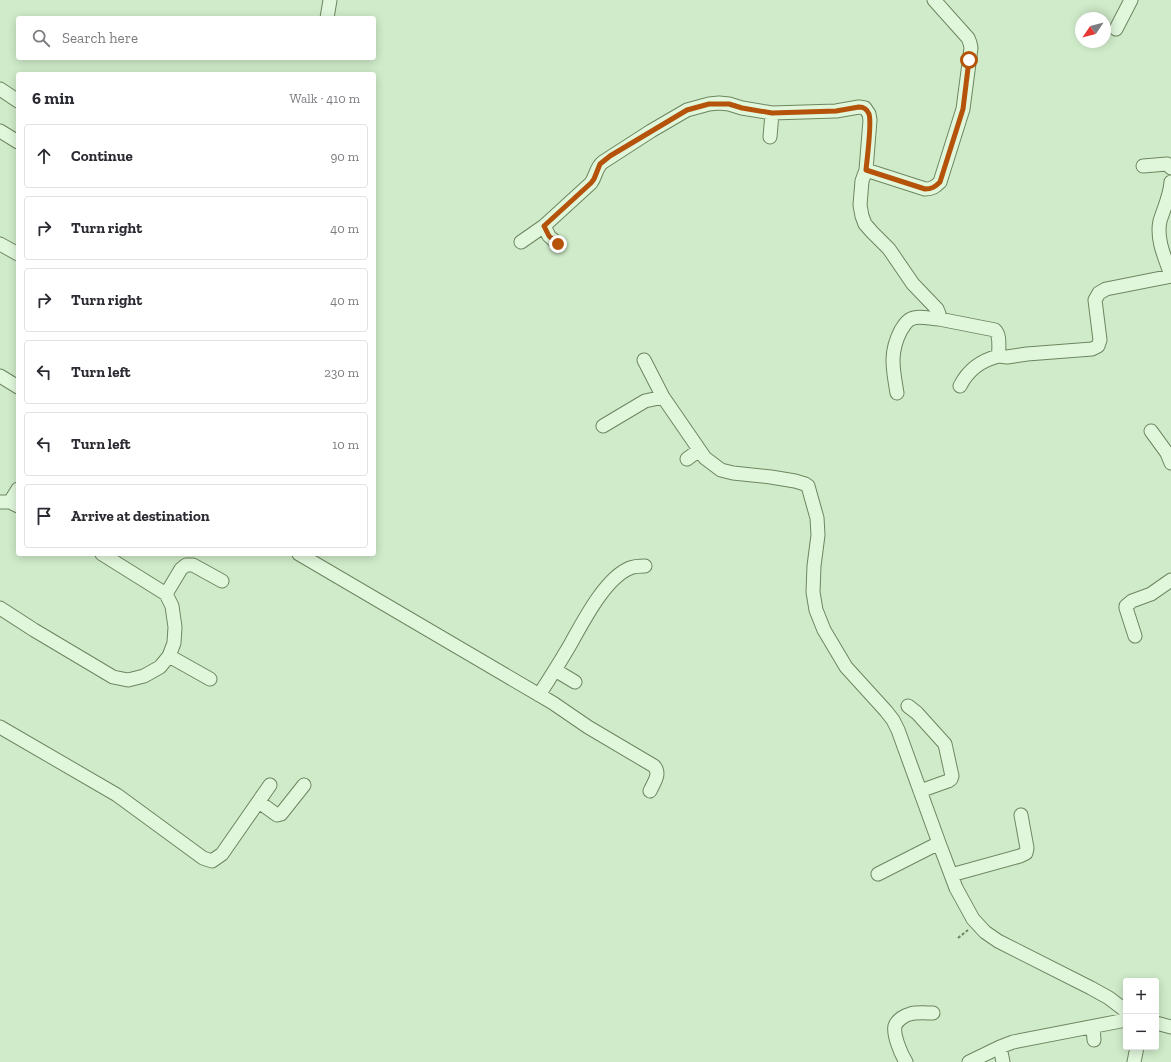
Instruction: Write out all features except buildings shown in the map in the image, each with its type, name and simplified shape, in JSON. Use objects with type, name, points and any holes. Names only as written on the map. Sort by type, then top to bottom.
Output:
[{"type":"street","points":[[327,16],[330,0]]},
{"type":"street","points":[[866,170],[925,189],[931,189],[940,182],[963,109],[971,48],[965,35],[934,0]]},
{"type":"street","points":[[1116,29],[1131,0]]},
{"type":"street","points":[[0,89],[16,100]]},
{"type":"street","points":[[521,242],[544,226],[591,183],[600,164],[638,139],[687,110],[719,103],[772,113],[836,111],[859,107],[865,108],[869,114],[870,120],[866,170],[862,181],[860,205],[862,216],[865,224],[889,249],[913,284],[936,309],[939,319]]},
{"type":"street","points":[[770,137],[772,113]]},
{"type":"street","points":[[0,131],[16,141]]},
{"type":"street","points":[[1143,166],[1167,164],[1171,168]]},
{"type":"street","points":[[960,386],[970,371],[985,360],[999,356],[1006,357],[1092,349],[1098,346],[1100,340],[1095,300],[1099,293],[1106,289],[1171,275],[1162,252],[1159,229],[1171,189],[1171,182]]},
{"type":"street","points":[[544,226],[549,236],[558,244]]},
{"type":"street","points":[[0,244],[16,253]]},
{"type":"street","points":[[896,393],[892,362],[897,338],[903,327],[910,319],[939,319],[995,330],[998,335],[999,356]]},
{"type":"street","points":[[644,360],[663,397],[705,458],[721,470],[741,475],[771,476],[795,481],[808,486],[817,518],[818,535],[814,566],[813,592],[816,610],[824,630],[846,667],[886,711],[898,730],[956,888],[973,919],[998,941],[1103,995],[1123,1009]]},
{"type":"street","points":[[0,376],[16,386]]},
{"type":"street","points":[[604,426],[645,401],[663,397]]},
{"type":"street","points":[[1151,431],[1167,453],[1171,463]]},
{"type":"street","points":[[687,459],[699,450]]},
{"type":"street","points":[[9,504],[16,492]]},
{"type":"street","points":[[0,608],[113,677],[128,680],[144,676],[160,667],[170,656],[174,643],[175,627],[172,606],[166,594],[105,556]]},
{"type":"street","points":[[302,556],[539,694],[588,727],[654,766],[658,774],[650,791]]},
{"type":"street","points":[[166,594],[181,569],[186,565],[193,565],[222,581]]},
{"type":"street","points":[[539,694],[604,590],[623,572],[630,568],[645,566]]},
{"type":"street","points":[[1135,636],[1126,606],[1132,601],[1151,594],[1171,580]]},
{"type":"street","points":[[170,656],[210,679]]},
{"type":"street","points":[[555,670],[575,682]]},
{"type":"street","points":[[908,706],[917,713],[945,744],[952,776],[948,781],[920,791]]},
{"type":"street","points":[[0,727],[117,796],[203,858],[212,861],[222,854],[270,786]]},
{"type":"street","points":[[259,802],[279,815],[304,785]]},
{"type":"street","points":[[951,875],[1020,856],[1026,852],[1027,848],[1021,815]]},
{"type":"street","points":[[878,874],[939,843]]},
{"type":"street","points":[[906,1062],[897,1040],[895,1025],[898,1021],[910,1014],[932,1013]]},
{"type":"street","points":[[971,1061],[1000,1047],[1027,1039],[1123,1021]]},
{"type":"street","points":[[1159,1025],[1171,1027]]},
{"type":"street","points":[[1093,1027],[1094,1040]]},
{"type":"street","points":[[1000,1047],[1003,1062]]},
{"type":"street","points":[[1134,1062],[1136,1050]]},
{"type":"route","points":[[558,244],[552,240],[544,226],[591,183],[600,164],[624,147],[687,110],[709,104],[729,104],[742,108],[787,114],[836,111],[859,107],[865,108],[869,114],[870,120],[866,170],[925,189],[931,189],[940,182],[963,109],[969,60]]}]
